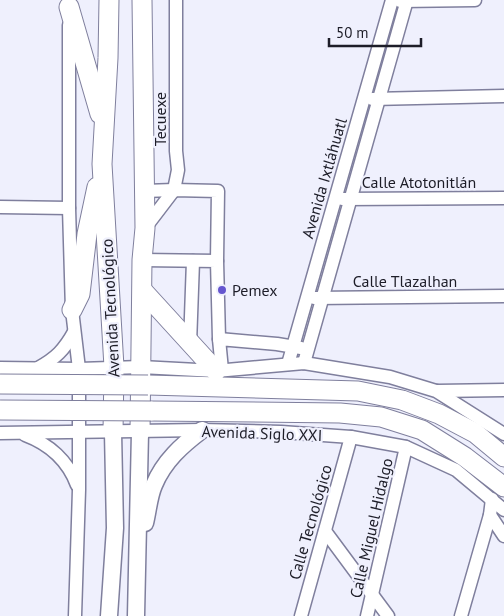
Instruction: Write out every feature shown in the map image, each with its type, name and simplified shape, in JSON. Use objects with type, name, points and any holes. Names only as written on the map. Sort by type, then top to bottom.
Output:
[{"type":"highway","name":"Avenida Tecnológico","points":[[109,0],[102,164],[114,367],[113,432]]},
{"type":"highway","name":"Avenida Tecnológico","points":[[140,432],[142,260],[145,228],[142,0]]},
{"type":"highway","points":[[69,4],[104,126]]},
{"type":"highway","points":[[72,310],[80,294],[87,234],[102,164]]},
{"type":"highway","points":[[143,291],[190,344],[219,370]]},
{"type":"highway","points":[[0,384],[148,384],[358,391],[402,400],[439,414],[475,433],[504,457]]},
{"type":"highway","name":"Avenida Siglo XXI","points":[[0,410],[340,413],[381,417],[422,430],[465,457],[498,493]]},
{"type":"main road","points":[[138,559],[154,486],[166,463],[179,447],[202,430]]},
{"type":"main road","name":"Avenida Tecnológico","points":[[110,616],[115,528],[113,432]]},
{"type":"main road","name":"Avenida Tecnológico","points":[[136,616],[140,432]]},
{"type":"street","name":"Tecuexe","points":[[145,228],[174,190],[178,170],[176,151],[176,0]]},
{"type":"street","points":[[391,1],[475,0]]},
{"type":"street","name":"Avenida Ixtláhuatl","points":[[283,365],[293,347],[391,1]]},
{"type":"street","name":"Avenida Ixtláhuatl","points":[[304,364],[407,1]]},
{"type":"street","name":"Avenida Tecnológico","points":[[69,4],[69,208],[72,310],[79,369],[79,490],[75,616]]},
{"type":"street","points":[[363,99],[504,96]]},
{"type":"street","points":[[144,191],[218,191],[219,370]]},
{"type":"street","name":"Calle Atotonitlán","points":[[335,199],[504,198]]},
{"type":"street","points":[[0,207],[69,208]]},
{"type":"street","points":[[142,260],[217,262]]},
{"type":"street","points":[[190,344],[193,261]]},
{"type":"street","name":"Calle Tlazalhan","points":[[307,298],[504,296]]},
{"type":"street","points":[[38,368],[54,360],[66,346],[74,332]]},
{"type":"street","points":[[219,339],[277,344],[308,349]]},
{"type":"street","points":[[277,344],[283,365]]},
{"type":"street","points":[[0,368],[79,369],[141,367],[219,370],[304,364],[390,377],[436,391],[504,434]]},
{"type":"street","points":[[436,391],[504,390]]},
{"type":"street","name":"Avenida Siglo XXI","points":[[0,433],[202,430],[281,432],[351,437],[406,448],[456,470],[498,493],[504,510]]},
{"type":"street","points":[[15,433],[36,439],[54,451],[69,469],[79,490]]},
{"type":"street","name":"Calle Tecnológico","points":[[301,616],[351,437]]},
{"type":"street","name":"Calle Miguel Hidalgo","points":[[367,616],[406,448]]},
{"type":"street","points":[[461,616],[498,493]]},
{"type":"street","points":[[490,515],[504,536]]},
{"type":"street","points":[[324,530],[388,616]]},
{"type":"place","name":"Pemex","points":[[222,290]]}]
